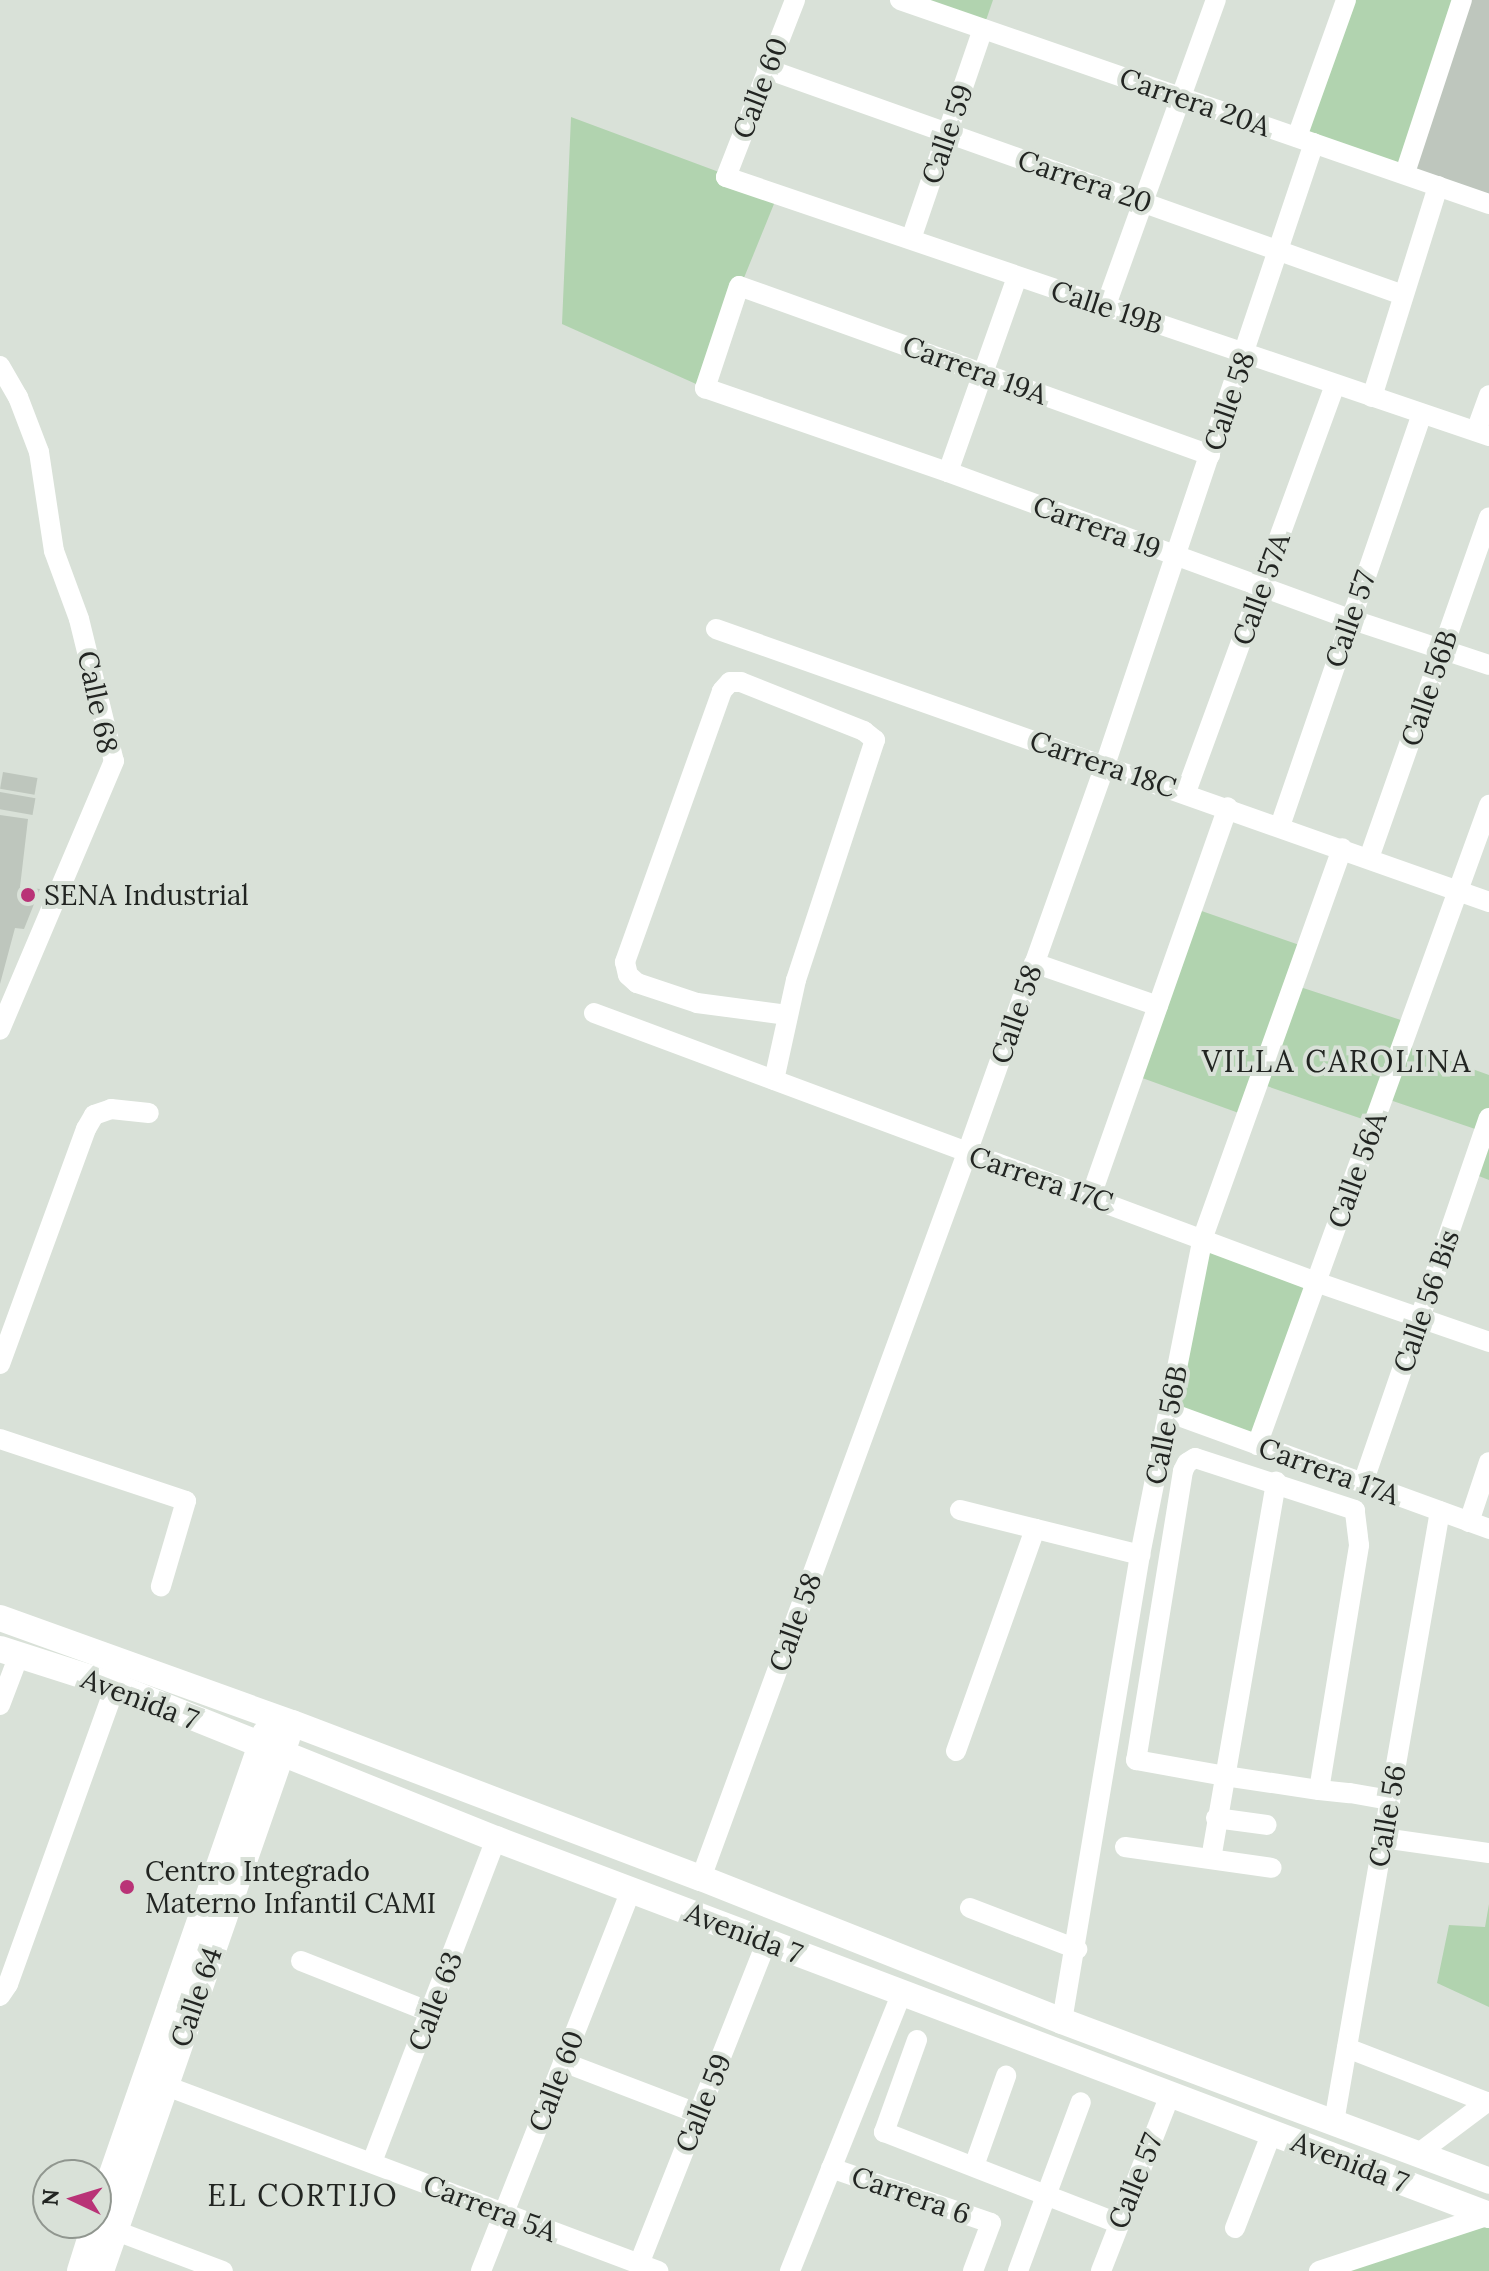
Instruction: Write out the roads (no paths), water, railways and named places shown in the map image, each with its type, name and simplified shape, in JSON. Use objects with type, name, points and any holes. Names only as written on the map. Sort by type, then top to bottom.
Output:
[{"type":"main road","name":"Avenida 7","points":[[0,1618],[282,1719],[701,1878],[1062,2021],[1489,2181]]},
{"type":"main road","name":"Avenida 7","points":[[9,1652],[115,1686],[270,1751],[496,1839],[1171,2092],[1489,2215]]},
{"type":"main road","name":"Calle 64","points":[[112,2192],[282,1719]]},
{"type":"main road","name":"Calle 64","points":[[80,2271],[94,2239]]},
{"type":"main road","name":"Calle 64","points":[[100,2239],[101,2271]]},
{"type":"street","name":"Calle 60","points":[[726,177],[795,0]]},
{"type":"street","points":[[1106,305],[1216,0]]},
{"type":"street","name":"Calle 58","points":[[701,1878],[967,1153],[1105,765],[1245,354],[1346,0]]},
{"type":"street","points":[[1405,173],[1462,0]]},
{"type":"street","name":"Carrera 20A","points":[[911,2],[1489,204]]},
{"type":"street","name":"Calle 59","points":[[911,239],[983,29]]},
{"type":"street","name":"Carrera 20","points":[[767,69],[1146,201],[1403,295]]},
{"type":"street","name":"Calle 19B","points":[[726,177],[1482,434]]},
{"type":"street","points":[[1372,397],[1438,186]]},
{"type":"street","points":[[948,472],[1017,277]]},
{"type":"street","name":"Carrera 19A","points":[[705,388],[739,286],[1210,455]]},
{"type":"street","name":"Calle 68","points":[[0,366],[18,397],[39,452],[54,551],[79,619],[114,761],[0,1030]]},
{"type":"street","name":"Calle 57A","points":[[1186,792],[1335,385]]},
{"type":"street","name":"Carrera 19","points":[[705,388],[948,472],[1350,619],[1489,665]]},
{"type":"street","points":[[1482,434],[1489,395]]},
{"type":"street","name":"Calle 57","points":[[1280,826],[1422,414]]},
{"type":"street","name":"Calle 56B","points":[[1369,858],[1489,517]]},
{"type":"street","name":"Carrera 18C","points":[[716,629],[1186,792],[1489,902]]},
{"type":"street","points":[[774,1080],[787,1015],[875,740],[864,731],[741,682],[730,682],[722,691],[625,962],[628,975],[637,983],[697,1003],[787,1015]]},
{"type":"street","name":"Calle 56A","points":[[1257,1445],[1489,805]]},
{"type":"street","points":[[1091,1196],[1228,807]]},
{"type":"street","name":"Calle 56B","points":[[1062,2021],[1077,1949],[1140,1555],[1203,1237],[1342,848]]},
{"type":"street","points":[[1034,963],[1158,1006]]},
{"type":"street","name":"Carrera 17C","points":[[594,1013],[967,1153],[1203,1237],[1316,1282],[1489,1342]]},
{"type":"street","points":[[0,1364],[86,1129],[94,1115],[111,1109],[149,1113]]},
{"type":"street","name":"Calle 56 Bis","points":[[1363,1483],[1489,1118]]},
{"type":"street","name":"Carrera 17A","points":[[1168,1412],[1489,1529]]},
{"type":"street","points":[[0,1439],[186,1501],[161,1586]]},
{"type":"street","points":[[1319,1790],[1359,1545],[1355,1510],[1195,1458],[1187,1463],[1183,1471],[1136,1760],[1225,1776],[1319,1790],[1390,1800]]},
{"type":"street","points":[[1469,1522],[1489,1462]]},
{"type":"street","points":[[1211,1859],[1276,1482]]},
{"type":"street","points":[[960,1510],[1140,1555]]},
{"type":"street","name":"Calle 56","points":[[1334,2122],[1440,1511]]},
{"type":"street","points":[[956,1751],[1035,1529]]},
{"type":"street","points":[[0,1705],[9,1652]]},
{"type":"street","points":[[0,1996],[8,1984],[115,1686]]},
{"type":"street","points":[[1216,1818],[1267,1825]]},
{"type":"street","points":[[1383,1838],[1489,1853]]},
{"type":"street","name":"Calle 63","points":[[372,2162],[496,1839]]},
{"type":"street","points":[[1125,1847],[1272,1868]]},
{"type":"street","name":"Calle 60","points":[[481,2271],[631,1890]]},
{"type":"street","points":[[970,1908],[1077,1949]]},
{"type":"street","name":"Calle 59","points":[[648,2268],[699,2114],[767,1941]]},
{"type":"street","points":[[301,1961],[430,2012]]},
{"type":"street","points":[[790,2271],[902,1992]]},
{"type":"street","points":[[917,2040],[884,2132],[1118,2223]]},
{"type":"street","points":[[1347,2048],[1488,2102]]},
{"type":"street","points":[[563,2062],[699,2114]]},
{"type":"street","points":[[974,2166],[1006,2076]]},
{"type":"street","name":"Carrera 5A","points":[[154,2082],[648,2268]]},
{"type":"street","name":"Calle 57","points":[[1101,2271],[1171,2092]]},
{"type":"street","points":[[1018,2271],[1081,2102]]},
{"type":"street","points":[[1419,2153],[1488,2102]]},
{"type":"street","points":[[1235,2228],[1272,2132]]},
{"type":"street","name":"Carrera 6","points":[[831,2168],[991,2223],[973,2271]]},
{"type":"street","points":[[1319,2271],[1489,2215]]},
{"type":"street","points":[[112,2229],[223,2271]]},
{"type":"place","name":"SENA Industrial","points":[[28,895]]},
{"type":"place","name":"Centro Integrado Materno Infantil CAMI","points":[[127,1887]]},
{"type":"district","name":"VILLA CAROLINA","points":[[1337,1061]]},
{"type":"district","name":"EL CORTIJO","points":[[303,2195]]}]
